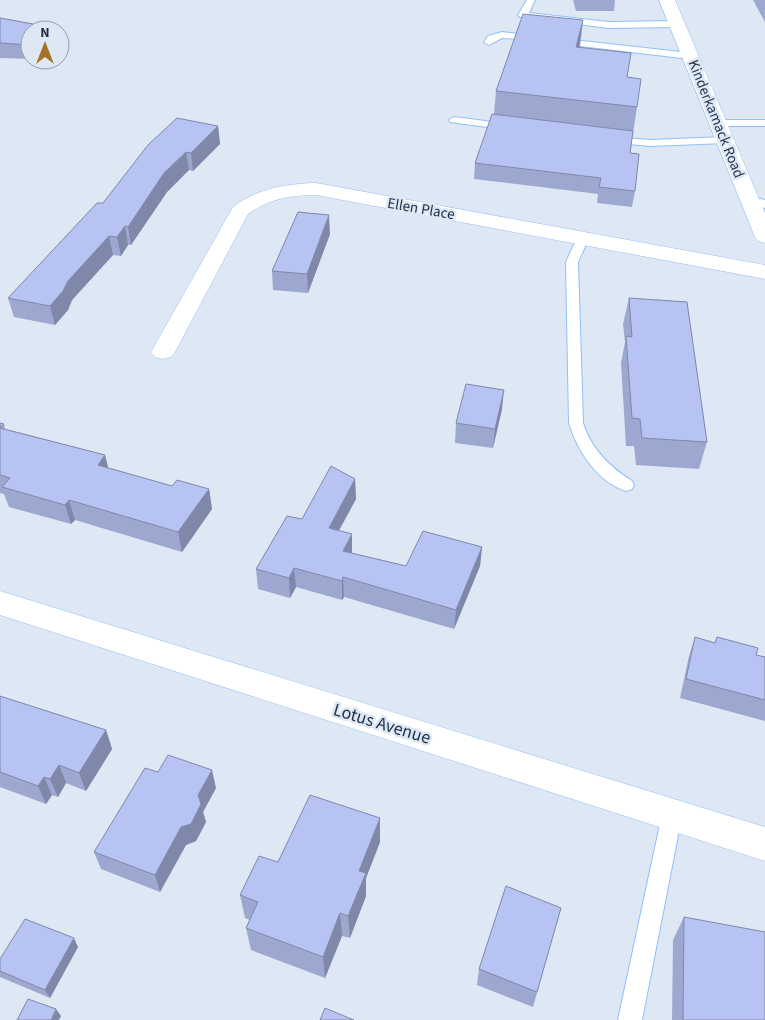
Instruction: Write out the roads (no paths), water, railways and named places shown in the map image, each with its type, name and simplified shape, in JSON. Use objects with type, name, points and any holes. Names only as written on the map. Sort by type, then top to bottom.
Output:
[{"type":"street","name":"Kinderkamack Road","points":[[667,0],[725,140],[758,202],[765,238]]},
{"type":"street","name":"Ellen Place","points":[[162,352],[240,210],[252,201],[270,193],[292,189],[316,189],[765,272]]},
{"type":"street","name":"Lotus Avenue","points":[[0,603],[765,844]]},
{"type":"lane","points":[[532,0],[523,15],[609,25],[678,24]]},
{"type":"lane","points":[[490,42],[491,38],[499,36],[521,36],[690,56]]},
{"type":"lane","points":[[454,120],[520,129]]},
{"type":"lane","points":[[718,122],[765,123]]},
{"type":"lane","points":[[597,138],[652,143],[725,140]]},
{"type":"lane","points":[[583,238],[572,262],[576,423],[581,440],[600,466],[626,485]]},
{"type":"lane","points":[[630,1020],[672,815]]}]
